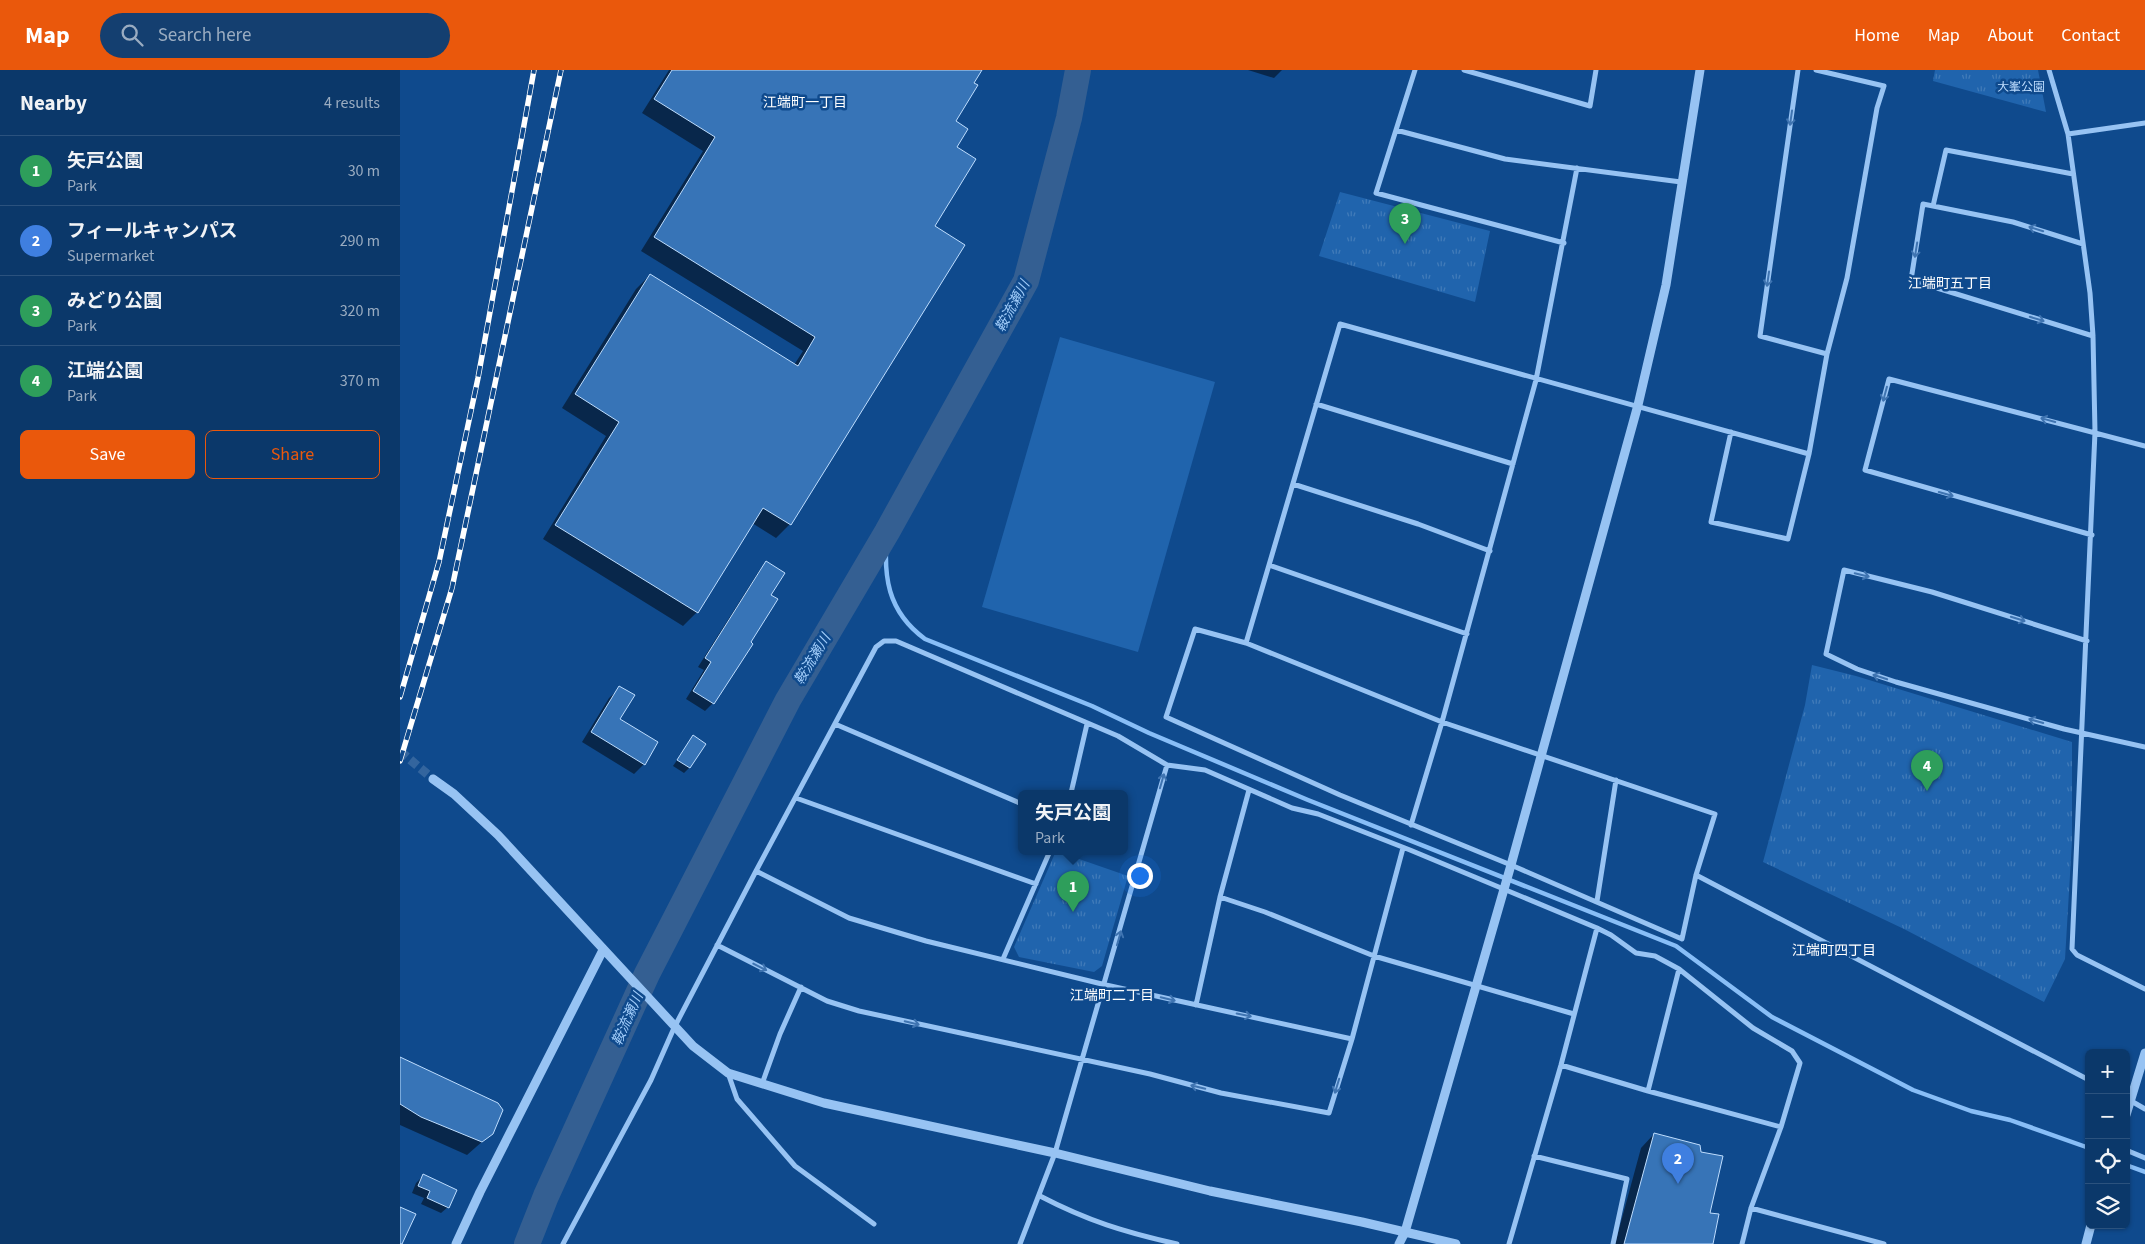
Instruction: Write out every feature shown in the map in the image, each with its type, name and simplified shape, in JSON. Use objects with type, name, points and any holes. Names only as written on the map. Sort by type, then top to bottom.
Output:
[{"type":"street","points":[[1415,70],[1376,193],[1564,243]]},
{"type":"street","points":[[1464,70],[1590,106],[1596,70]]},
{"type":"street","points":[[1399,1244],[1405,1232],[1504,889],[1638,405],[1666,285],[1700,70]]},
{"type":"street","points":[[1798,70],[1760,336],[1827,354]]},
{"type":"street","points":[[1731,432],[1711,522],[1788,539],[1809,454],[1827,354],[1847,278],[1877,108],[1884,86],[1816,70]]},
{"type":"street","points":[[2049,70],[2068,134],[2090,293],[2093,336],[2095,432],[2092,535],[2072,949],[2077,955],[2145,989]]},
{"type":"street","points":[[2068,134],[2145,122]]},
{"type":"street","points":[[1396,130],[1505,159],[1681,182]]},
{"type":"street","points":[[1934,206],[1946,150],[2073,174]]},
{"type":"street","points":[[1411,825],[1442,722],[1536,380],[1544,330],[1564,243],[1578,168]]},
{"type":"street","points":[[2083,244],[2013,222],[1923,204],[1911,280],[2093,336]]},
{"type":"street","points":[[1246,643],[1340,324],[1536,380],[1638,405],[1809,454]]},
{"type":"street","points":[[2092,535],[1865,470],[1889,379],[2145,446]]},
{"type":"street","points":[[1316,404],[1513,464]]},
{"type":"street","points":[[1293,484],[1418,524],[1490,551]]},
{"type":"street","points":[[1269,565],[1466,634]]},
{"type":"street","points":[[2087,641],[1932,592],[1844,570],[1826,654],[1857,669],[1896,682],[2064,729],[2145,747]]},
{"type":"street","points":[[1195,629],[1246,643],[1442,722],[1540,754],[1715,814],[1696,875],[1682,939],[1597,901],[1411,825],[1166,717],[1195,629]]},
{"type":"street","points":[[563,1244],[651,1080],[672,1025],[717,945],[876,647],[884,641],[896,642],[1118,736],[1167,765],[1205,770],[1292,808],[1318,814],[1504,889],[1597,928],[1611,935],[1636,953],[1655,956],[1679,969],[1753,1028],[1792,1051],[1800,1063],[1782,1127],[1751,1208],[1742,1244]]},
{"type":"street","points":[[835,724],[1018,802]]},
{"type":"street","points":[[1072,790],[1087,724]]},
{"type":"street","points":[[1020,1244],[1056,1153],[1106,985],[1167,765]]},
{"type":"street","points":[[433,779],[454,794],[498,836],[692,1046],[728,1072],[762,1085],[824,1102],[1056,1153],[1210,1191],[1456,1244]]},
{"type":"street","points":[[1597,901],[1616,780]]},
{"type":"street","points":[[1196,1005],[1220,897],[1249,790]]},
{"type":"street","points":[[796,798],[1036,884]]},
{"type":"street","points":[[717,945],[827,1001],[859,1012],[1083,1059],[1221,1092],[1329,1113],[1352,1039],[1403,848]]},
{"type":"street","points":[[1003,959],[1048,855]]},
{"type":"street","points":[[756,871],[849,918],[926,941],[1106,985],[1352,1039]]},
{"type":"street","points":[[1696,875],[2085,1078]]},
{"type":"street","points":[[1220,897],[1265,912],[1374,956],[1574,1014]]},
{"type":"street","points":[[1509,1244],[1561,1065],[1597,928]]},
{"type":"street","points":[[456,1244],[480,1192],[603,950]]},
{"type":"street","points":[[1648,1091],[1679,969]]},
{"type":"street","points":[[762,1085],[780,1034],[801,987]]},
{"type":"street","points":[[2130,1094],[2145,1054]]},
{"type":"street","points":[[1561,1065],[1648,1091],[1782,1127]]},
{"type":"street","points":[[728,1072],[737,1099],[795,1166],[874,1224]]},
{"type":"street","points":[[2130,1100],[2145,1109]]},
{"type":"street","points":[[2130,1152],[2145,1158]]},
{"type":"street","points":[[1534,1156],[1626,1179],[1613,1244]]},
{"type":"street","points":[[1040,1196],[1072,1213],[1109,1228],[1177,1244]]},
{"type":"street","points":[[1751,1208],[1884,1244]]},
{"type":"street","points":[[2086,1244],[2090,1229]]},
{"type":"green space","name":"大峯公園","points":[[1935,70],[2038,70],[2046,112],[1933,81]]},
{"type":"green space","points":[[1340,192],[1490,231],[1475,302],[1319,256]]},
{"type":"green space","points":[[1060,337],[1215,382],[1138,652],[982,607]]},
{"type":"green space","points":[[1812,665],[1856,676],[2072,742],[2072,841],[2065,959],[2044,1002],[1904,929],[1763,862],[1805,705]]},
{"type":"green space","points":[[1054,855],[1068,855],[1128,876],[1102,966],[1094,972],[1019,957],[1014,947]]},
{"type":"building","points":[[672,70],[982,70],[974,83],[978,85],[956,121],[968,129],[957,147],[976,159],[935,226],[965,245],[791,525],[763,508],[698,613],[555,525],[619,422],[575,394],[650,274],[798,366],[815,337],[654,237],[715,137],[654,99]]},
{"type":"building","points":[[766,561],[785,573],[771,595],[778,599],[751,642],[753,644],[714,704],[693,691],[711,662],[705,658]]},
{"type":"building","points":[[619,686],[635,695],[620,719],[658,742],[645,765],[591,732]]},
{"type":"building","points":[[693,735],[706,744],[690,768],[677,760]]},
{"type":"building","points":[[400,1057],[498,1103],[503,1110],[493,1134],[482,1142],[421,1117],[400,1104]]},
{"type":"building","points":[[1654,1133],[1700,1145],[1701,1152],[1723,1156],[1710,1213],[1719,1214],[1713,1244],[1624,1244]]},
{"type":"building","points":[[423,1174],[457,1190],[449,1208],[427,1198],[430,1191],[418,1186]]},
{"type":"building","points":[[400,1207],[416,1214],[402,1244],[400,1244]]},
{"type":"waterway","name":"鞍流瀬川","points":[[527,1244],[546,1196],[647,974],[788,700],[887,532],[1026,281],[1069,118],[1078,70]]},
{"type":"waterway","points":[[887,532],[886,563],[890,592],[902,617],[925,639],[1092,706],[1149,733],[1308,800],[1676,946],[1772,1017],[1913,1090],[1971,1111],[2010,1120],[2085,1147]]},
{"type":"waterway","points":[[2130,1166],[2145,1172]]},
{"type":"tunnel","points":[[400,751],[433,779]]},
{"type":"railway","points":[[400,697],[439,562],[478,378],[534,70]]},
{"type":"railway","points":[[400,761],[452,588],[561,70]]},
{"type":"place","name":"みどり公園","points":[[1405,244]]},
{"type":"place","name":"江端公園","points":[[1927,791]]},
{"type":"place","name":"矢戸公園","points":[[1073,912]]},
{"type":"place","name":"フィールキャンパス","points":[[1678,1184]]},
{"type":"district","name":"江端町一丁目","points":[[805,102]]},
{"type":"district","name":"江端町五丁目","points":[[1950,283]]},
{"type":"district","name":"江端町四丁目","points":[[1834,950]]},
{"type":"district","name":"江端町二丁目","points":[[1112,995]]}]
